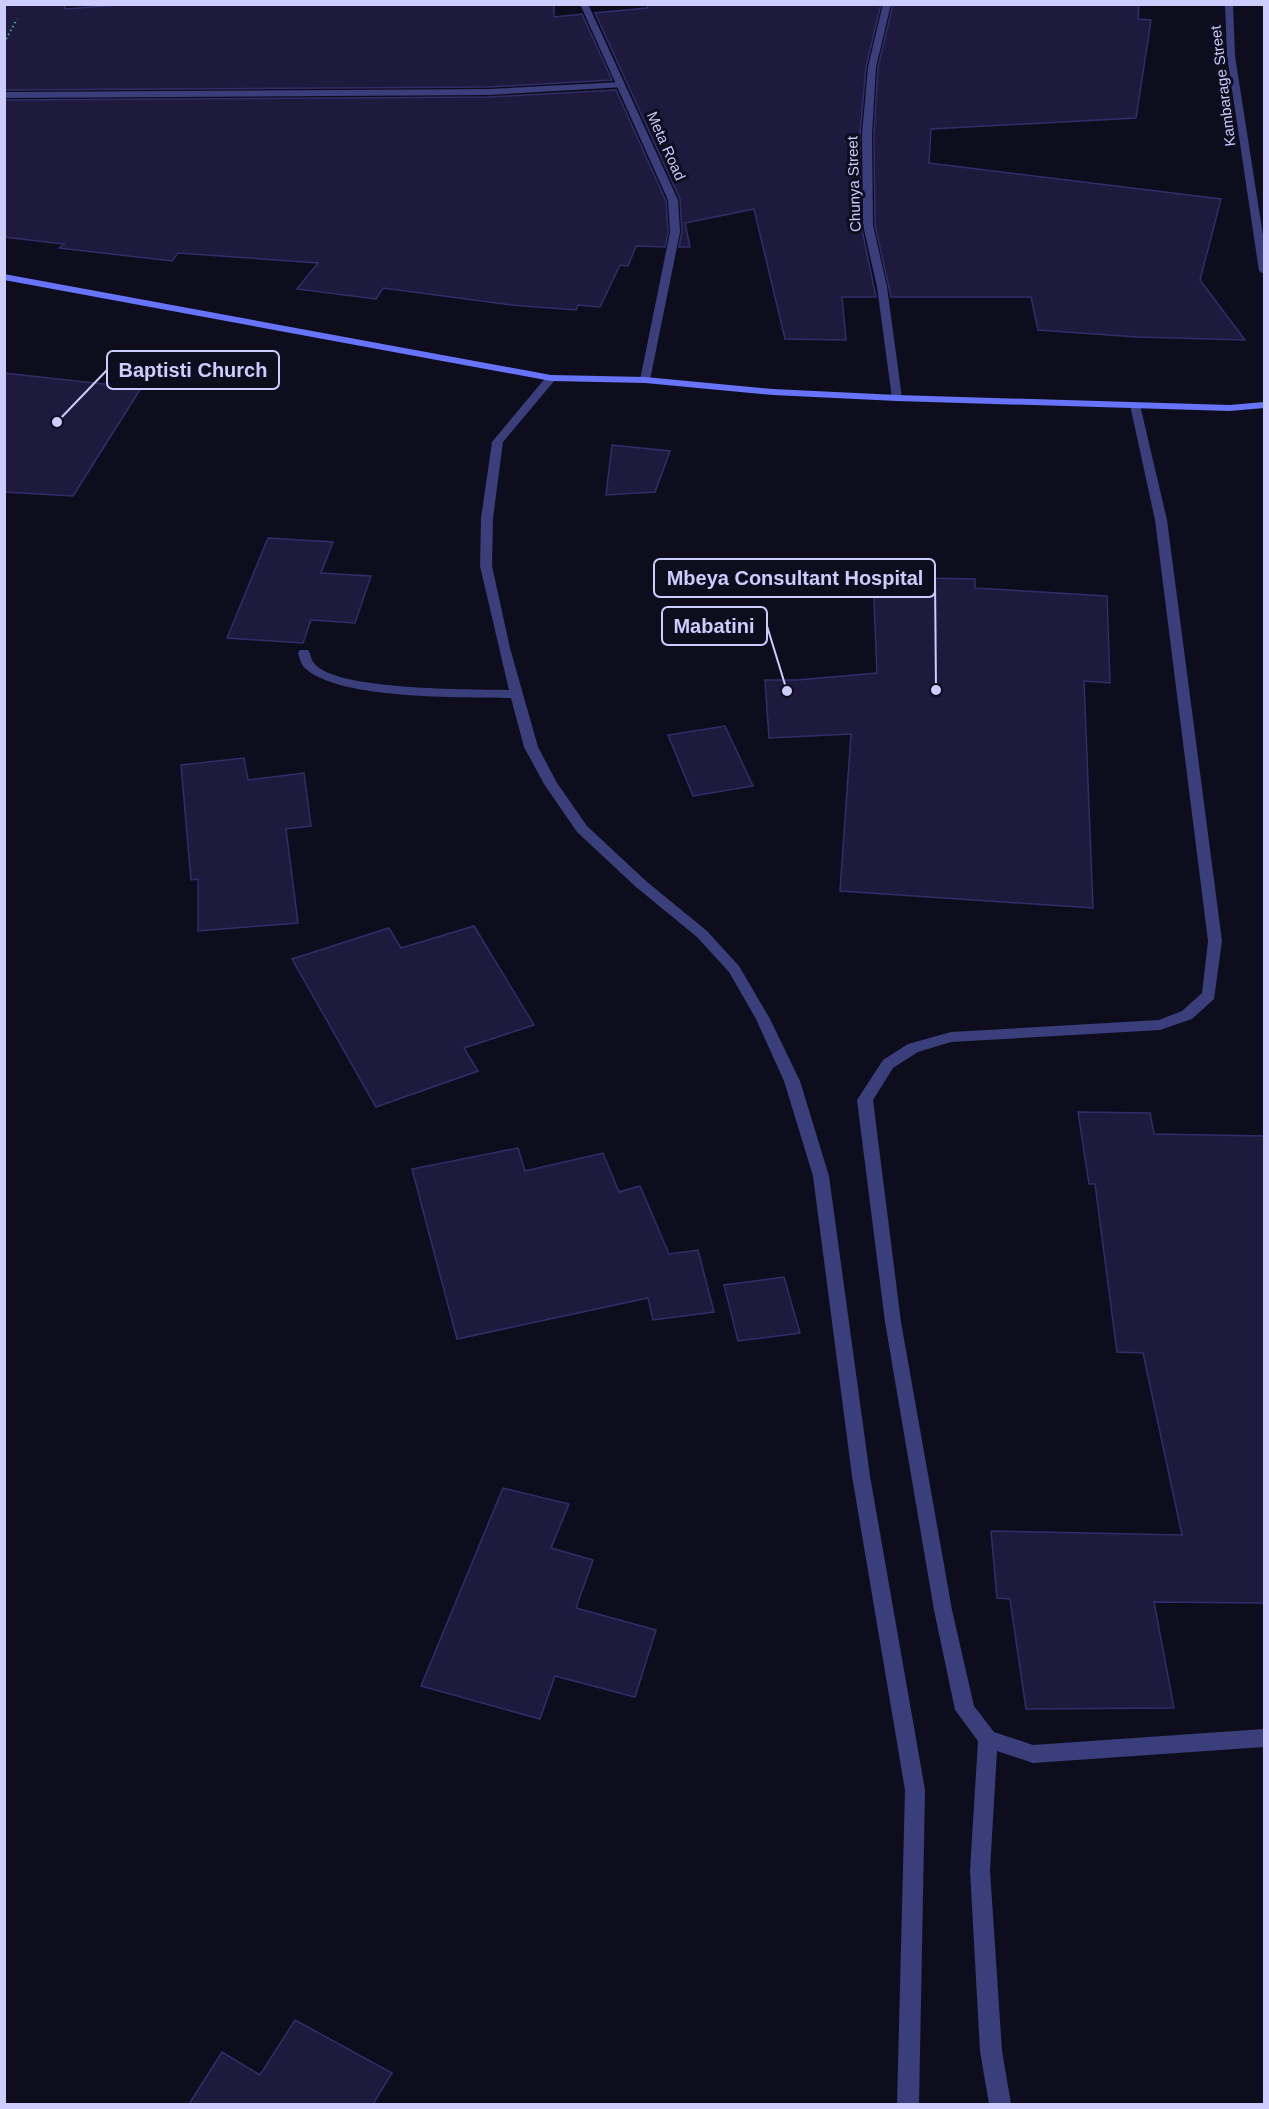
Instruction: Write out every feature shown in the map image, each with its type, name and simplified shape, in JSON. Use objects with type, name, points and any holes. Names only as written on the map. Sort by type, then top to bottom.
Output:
[{"type":"main road","points":[[4,277],[551,378],[645,380],[773,392],[897,398],[1230,408],[1264,405]]},
{"type":"street","name":"Meta Road","points":[[584,4],[673,200],[675,232],[645,380]]},
{"type":"street","name":"Chunya Street","points":[[887,4],[872,67],[867,134],[868,225],[882,287],[897,398]]},
{"type":"street","name":"Kambarage Street","points":[[1229,4],[1231,56],[1264,271]]},
{"type":"street","points":[[4,95],[489,92],[621,85]]},
{"type":"street","points":[[551,378],[498,442],[487,518],[486,566],[515,694],[531,747],[551,784],[582,829],[641,884],[702,934],[734,969],[763,1018],[792,1081],[821,1176],[861,1476],[915,1790],[908,2104]]},
{"type":"street","points":[[1135,405],[1161,520],[1215,941],[1209,995],[1187,1015],[1160,1025],[951,1037],[913,1048],[888,1064],[865,1100],[893,1322],[943,1610],[965,1710],[988,1739],[1033,1754],[1264,1738]]},
{"type":"street","points":[[304,653],[309,666],[321,674],[344,682],[387,688],[515,694]]},
{"type":"street","points":[[988,1739],[980,1870],[991,2051],[1000,2104]]},
{"type":"path","points":[[4,43],[17,19]]},
{"type":"building","points":[[4,4],[65,4],[65,9],[133,4],[554,4],[554,17],[582,14],[612,80],[489,87],[4,90]]},
{"type":"building","points":[[649,4],[881,4],[866,67],[860,134],[861,225],[876,297],[842,297],[846,340],[785,339],[754,209],[685,223],[690,247],[679,247],[682,232],[680,199],[595,13],[647,8]]},
{"type":"building","points":[[893,4],[1139,4],[1138,19],[1151,20],[1136,118],[931,129],[929,163],[1221,199],[1200,280],[1245,340],[1137,337],[1038,330],[1031,297],[891,297],[875,225],[874,134],[878,67]]},
{"type":"building","points":[[616,90],[666,201],[668,232],[665,247],[636,246],[628,266],[620,265],[600,307],[578,305],[576,310],[511,305],[383,288],[376,299],[297,289],[318,263],[178,253],[172,261],[59,248],[64,244],[4,237],[4,100],[489,97]]},
{"type":"building","points":[[4,373],[141,388],[73,496],[4,492]]},
{"type":"building","points":[[612,445],[670,451],[655,492],[606,495]]},
{"type":"building","points":[[268,538],[333,542],[321,573],[371,576],[355,623],[311,620],[303,643],[227,638]]},
{"type":"building","points":[[873,577],[975,579],[975,588],[1107,596],[1110,683],[1084,681],[1093,908],[840,891],[851,734],[769,738],[765,680],[797,680],[877,673]]},
{"type":"building","points":[[725,726],[753,786],[693,796],[668,735]]},
{"type":"building","points":[[244,758],[248,780],[304,773],[311,826],[286,829],[298,923],[198,931],[198,879],[191,880],[181,765]]},
{"type":"building","points":[[474,926],[534,1025],[464,1048],[478,1071],[376,1107],[292,959],[389,928],[401,948]]},
{"type":"building","points":[[1078,1112],[1150,1113],[1154,1134],[1264,1136],[1264,1603],[1154,1602],[1174,1708],[1026,1709],[1010,1599],[997,1598],[991,1531],[1182,1535],[1143,1353],[1117,1352],[1095,1184],[1089,1184]]},
{"type":"building","points":[[518,1148],[525,1171],[603,1153],[619,1192],[640,1186],[669,1254],[698,1250],[714,1312],[653,1320],[648,1298],[457,1339],[412,1169]]},
{"type":"building","points":[[784,1277],[800,1333],[738,1341],[724,1285]]},
{"type":"building","points":[[503,1488],[569,1504],[551,1548],[593,1560],[576,1608],[656,1630],[635,1697],[555,1676],[540,1719],[421,1686]]},
{"type":"building","points":[[295,2020],[392,2073],[373,2104],[189,2104],[222,2052],[260,2075]]},
{"type":"place","name":"Baptisti Church","points":[[57,422]]},
{"type":"place","name":"Mbeya Consultant Hospital","points":[[936,690]]},
{"type":"place","name":"Mabatini","points":[[787,691]]}]
